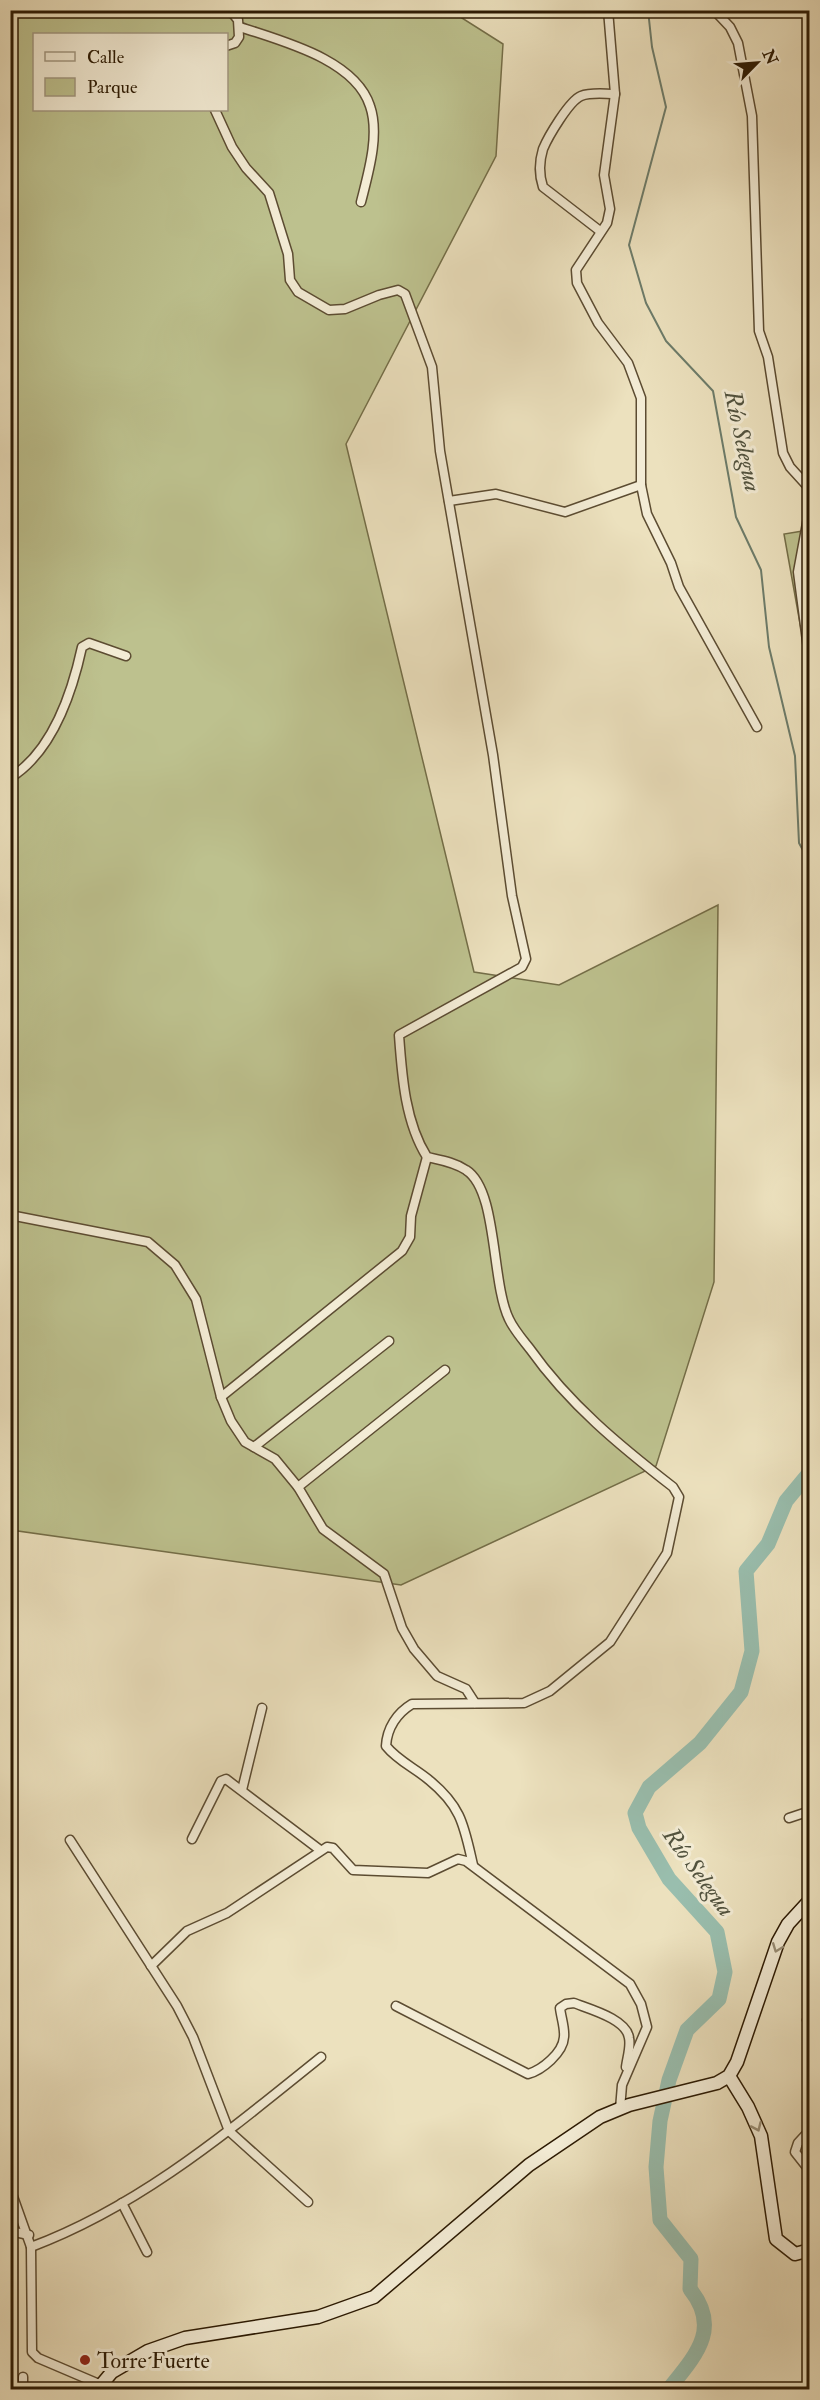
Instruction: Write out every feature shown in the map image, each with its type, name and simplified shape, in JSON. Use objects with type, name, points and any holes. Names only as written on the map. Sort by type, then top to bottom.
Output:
[{"type":"main road","points":[[98,2387],[112,2372],[148,2351],[185,2338],[318,2318],[374,2297],[529,2165],[600,2117],[625,2107],[707,2087],[729,2076],[778,1942],[788,1924],[810,1900]]},
{"type":"main road","points":[[729,2076],[761,2136],[776,2239],[795,2254],[810,2250]]},
{"type":"street","points":[[228,45],[235,43],[239,37],[240,27],[230,10]]},
{"type":"street","points":[[608,10],[615,94],[604,175],[610,209],[607,223],[576,270],[577,283],[598,323],[628,363],[641,398],[641,485],[646,514],[671,563],[679,587],[757,727]]},
{"type":"street","points":[[715,11],[730,27],[738,43],[752,116],[759,331],[768,357],[783,453],[790,467],[809,485]]},
{"type":"street","points":[[240,27],[314,52],[349,77],[366,95],[371,108],[373,129],[360,202]]},
{"type":"street","points":[[600,231],[543,187],[540,162],[543,149],[567,108],[577,98],[584,95],[615,94]]},
{"type":"street","points":[[216,111],[241,161],[269,193],[288,254],[290,280],[298,292],[330,310],[345,309],[398,290],[405,294],[432,367],[437,427],[493,754],[513,896],[526,959],[522,967],[399,1035],[407,1102],[417,1141],[427,1157],[447,1161],[467,1170],[479,1184],[487,1202],[494,1263],[509,1319],[550,1378],[613,1441],[673,1487],[679,1497],[667,1553],[610,1642],[550,1691],[524,1703],[412,1704],[399,1713],[386,1737],[386,1746],[394,1755],[429,1780],[458,1808],[473,1865]]},
{"type":"street","points":[[449,501],[496,494],[565,512],[641,485]]},
{"type":"street","points":[[810,507],[798,572],[810,664]]},
{"type":"street","points":[[10,778],[21,771],[41,749],[65,705],[82,647],[89,643],[126,656]]},
{"type":"street","points":[[221,1397],[402,1251],[410,1237],[411,1216],[427,1157]]},
{"type":"street","points":[[10,1215],[148,1242],[175,1265],[196,1299],[221,1397],[240,1435],[275,1459],[298,1487],[323,1529],[388,1579],[402,1628],[424,1663],[437,1676],[466,1689],[475,1703]]},
{"type":"street","points":[[255,1447],[389,1341]]},
{"type":"street","points":[[298,1487],[445,1370]]},
{"type":"street","points":[[242,1790],[262,1708]]},
{"type":"street","points":[[192,1839],[222,1781],[226,1779],[320,1850]]},
{"type":"street","points":[[789,1818],[810,1812]]},
{"type":"street","points":[[70,1840],[177,2006],[193,2037],[229,2131],[308,2202]]},
{"type":"street","points":[[151,1966],[187,1931],[227,1913],[320,1850],[333,1848],[353,1870],[428,1873],[458,1859],[473,1865],[630,1984],[641,2004],[647,2027],[622,2085]]},
{"type":"street","points":[[396,2006],[528,2074],[536,2072],[547,2063],[562,2045],[564,2037],[560,2008],[573,2003],[616,2022],[625,2028],[630,2037],[622,2085],[625,2107]]},
{"type":"street","points":[[32,2247],[83,2225],[177,2169],[229,2131],[321,2057]]},
{"type":"street","points":[[810,2130],[798,2143],[795,2152],[810,2171]]},
{"type":"street","points":[[10,2188],[32,2247],[32,2352],[38,2358],[98,2387]]},
{"type":"street","points":[[122,2203],[147,2252]]},
{"type":"street","points":[[10,2231],[29,2235]]},
{"type":"street","points":[[23,2377],[23,2390]]},
{"type":"green space","points":[[11,11],[451,11],[503,44],[496,156],[346,444],[474,972],[559,985],[718,905],[714,1282],[656,1466],[401,1585],[11,1530]]},
{"type":"green space","points":[[809,530],[809,627],[801,629],[784,534]]},
{"type":"waterway","name":"Río Selegua","points":[[648,10],[652,47],[666,107],[629,245],[646,303],[666,341],[713,391],[736,517],[761,570],[769,647],[795,756],[799,843],[810,863]]},
{"type":"waterway","name":"Río Selegua","points":[[668,2390],[687,2366],[701,2342],[704,2317],[690,2289],[691,2259],[660,2220],[656,2167],[660,2121],[669,2080],[687,2030],[719,1999],[725,1972],[717,1932],[669,1879],[639,1828],[635,1813],[649,1787],[700,1743],[741,1692],[752,1651],[746,1571],[768,1544],[786,1501],[810,1472]]},
{"type":"place","name":"Torre Fuerte","points":[[85,2360]]}]
